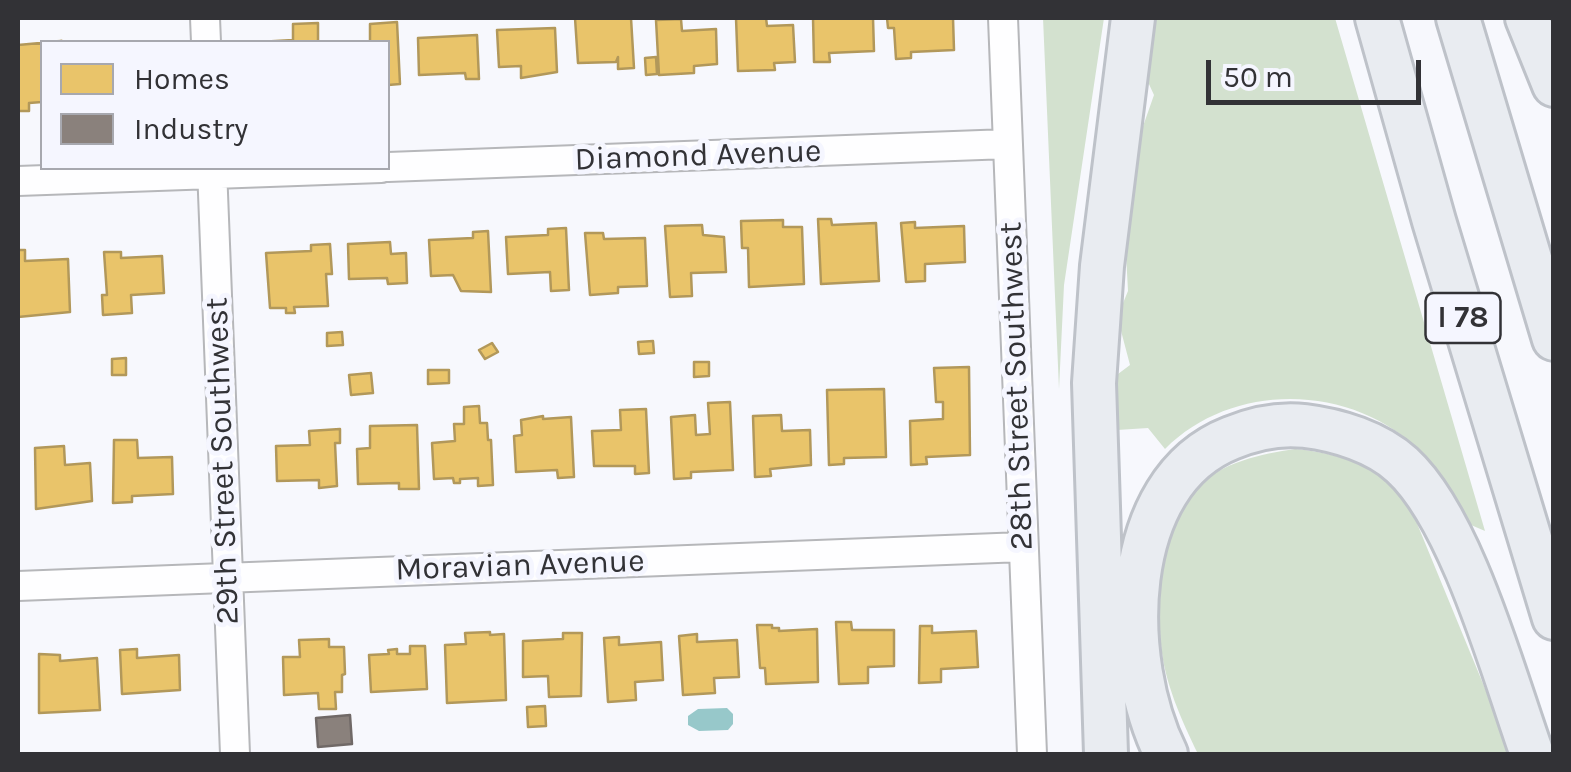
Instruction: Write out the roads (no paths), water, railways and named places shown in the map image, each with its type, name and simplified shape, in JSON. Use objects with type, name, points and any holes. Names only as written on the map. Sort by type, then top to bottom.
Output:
[{"type":"highway","points":[[1106,754],[1094,383],[1102,266],[1132,18]]},
{"type":"highway","name":"I 78","points":[[1377,18],[1439,240],[1554,618]]},
{"type":"highway","name":"I 78","points":[[1458,18],[1554,339]]},
{"type":"highway","points":[[1479,18],[1554,242]]},
{"type":"highway","points":[[1527,18],[1554,85]]},
{"type":"highway","points":[[1166,754],[1144,697],[1137,657],[1136,615],[1146,542],[1158,508],[1178,478],[1220,442],[1254,429],[1289,424],[1324,428],[1379,449],[1402,464],[1422,487],[1462,560],[1532,754]]},
{"type":"street","name":"28th Street Southwest","points":[[1003,18],[1032,754]]},
{"type":"street","name":"Diamond Avenue","points":[[390,167],[1008,144]]},
{"type":"street","name":"Diamond Avenue","points":[[18,181],[255,170]]},
{"type":"street","name":"29th Street Southwest","points":[[212,171],[235,754]]},
{"type":"street","name":"Moravian Avenue","points":[[18,586],[1024,547]]},
{"type":"water","points":[[727,708],[733,714],[728,730],[699,731],[688,725],[688,716],[698,709]]}]
